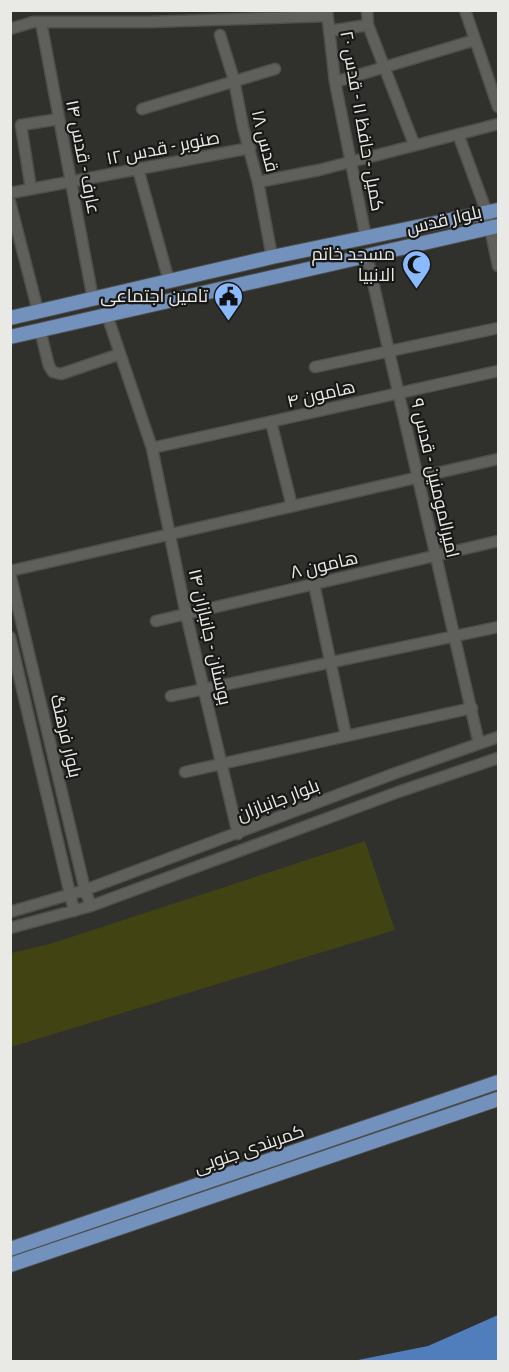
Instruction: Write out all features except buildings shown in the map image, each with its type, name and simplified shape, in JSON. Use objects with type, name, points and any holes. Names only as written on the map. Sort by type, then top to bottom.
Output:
[{"type":"main road","name":"بلوار قدس","points":[[10,318],[272,257],[493,212]]},
{"type":"main road","name":"بلوار قدس","points":[[10,337],[494,227]]},
{"type":"main road","name":"کمربندی جنوبی","points":[[10,1249],[498,1082]]},
{"type":"main road","name":"کمربندی جنوبی","points":[[10,1265],[498,1099]]},
{"type":"street","points":[[80,10],[83,22]]},
{"type":"street","points":[[149,10],[149,22]]},
{"type":"street","points":[[367,10],[368,25],[414,144]]},
{"type":"street","points":[[465,10],[498,107]]},
{"type":"street","points":[[10,29],[33,22],[149,22],[327,13]]},
{"type":"street","name":"کمیل - حافظ ۱۱ - قدس ۲۰","points":[[327,13],[335,82],[366,238]]},
{"type":"street","name":"عارف - قدس ۱۴","points":[[41,22],[93,299]]},
{"type":"street","points":[[329,31],[368,25]]},
{"type":"street","name":"قدس ۱۸","points":[[220,35],[234,80],[243,127],[258,182],[272,257]]},
{"type":"street","points":[[335,82],[475,40]]},
{"type":"street","points":[[141,109],[274,69]]},
{"type":"street","points":[[31,189],[21,125],[59,119]]},
{"type":"street","points":[[258,182],[319,170],[498,124]]},
{"type":"street","points":[[458,134],[493,212],[498,266]]},
{"type":"street","name":"صنوبر - قدس ۱۲","points":[[10,193],[250,148]]},
{"type":"street","points":[[138,169],[169,281]]},
{"type":"street","points":[[10,202],[38,312]]},
{"type":"street","name":"امیرالمومنین - قدس ۹","points":[[367,256],[479,744]]},
{"type":"street","name":"بوستان - جانبازان ۱۴","points":[[107,315],[152,448],[186,614],[238,834]]},
{"type":"street","points":[[315,367],[498,328]]},
{"type":"street","points":[[40,330],[49,366],[53,372],[61,374],[120,354]]},
{"type":"street","name":"هامون ۴","points":[[152,448],[498,371]]},
{"type":"street","points":[[271,422],[292,506]]},
{"type":"street","points":[[10,572],[498,459]]},
{"type":"street","name":"هامون ۸","points":[[156,621],[498,542]]},
{"type":"street","name":"بلوار فرهنگ","points":[[10,572],[85,890],[91,906]]},
{"type":"street","points":[[314,584],[346,736]]},
{"type":"street","points":[[171,696],[498,627]]},
{"type":"street","points":[[10,637],[69,894],[75,911]]},
{"type":"street","points":[[184,772],[472,708]]},
{"type":"street","name":"بلوار جانبازان","points":[[10,912],[85,890],[498,737]]},
{"type":"street","name":"بلوار جانبازان","points":[[10,928],[91,906],[398,792],[498,758]]},
{"type":"street","points":[[393,774],[398,792]]},
{"type":"street","points":[[61,855],[63,858],[70,859],[76,851]]},
{"type":"shaded area","points":[[365,841],[395,930],[11,1047],[11,953],[50,944]]},
{"type":"water","points":[[498,1315],[498,1361],[353,1361],[428,1346]]},
{"type":"place","name":"مسجد خاتم الانبیا","points":[[416,290]]},
{"type":"place","name":"تامین اجتماعی","points":[[229,322]]}]
